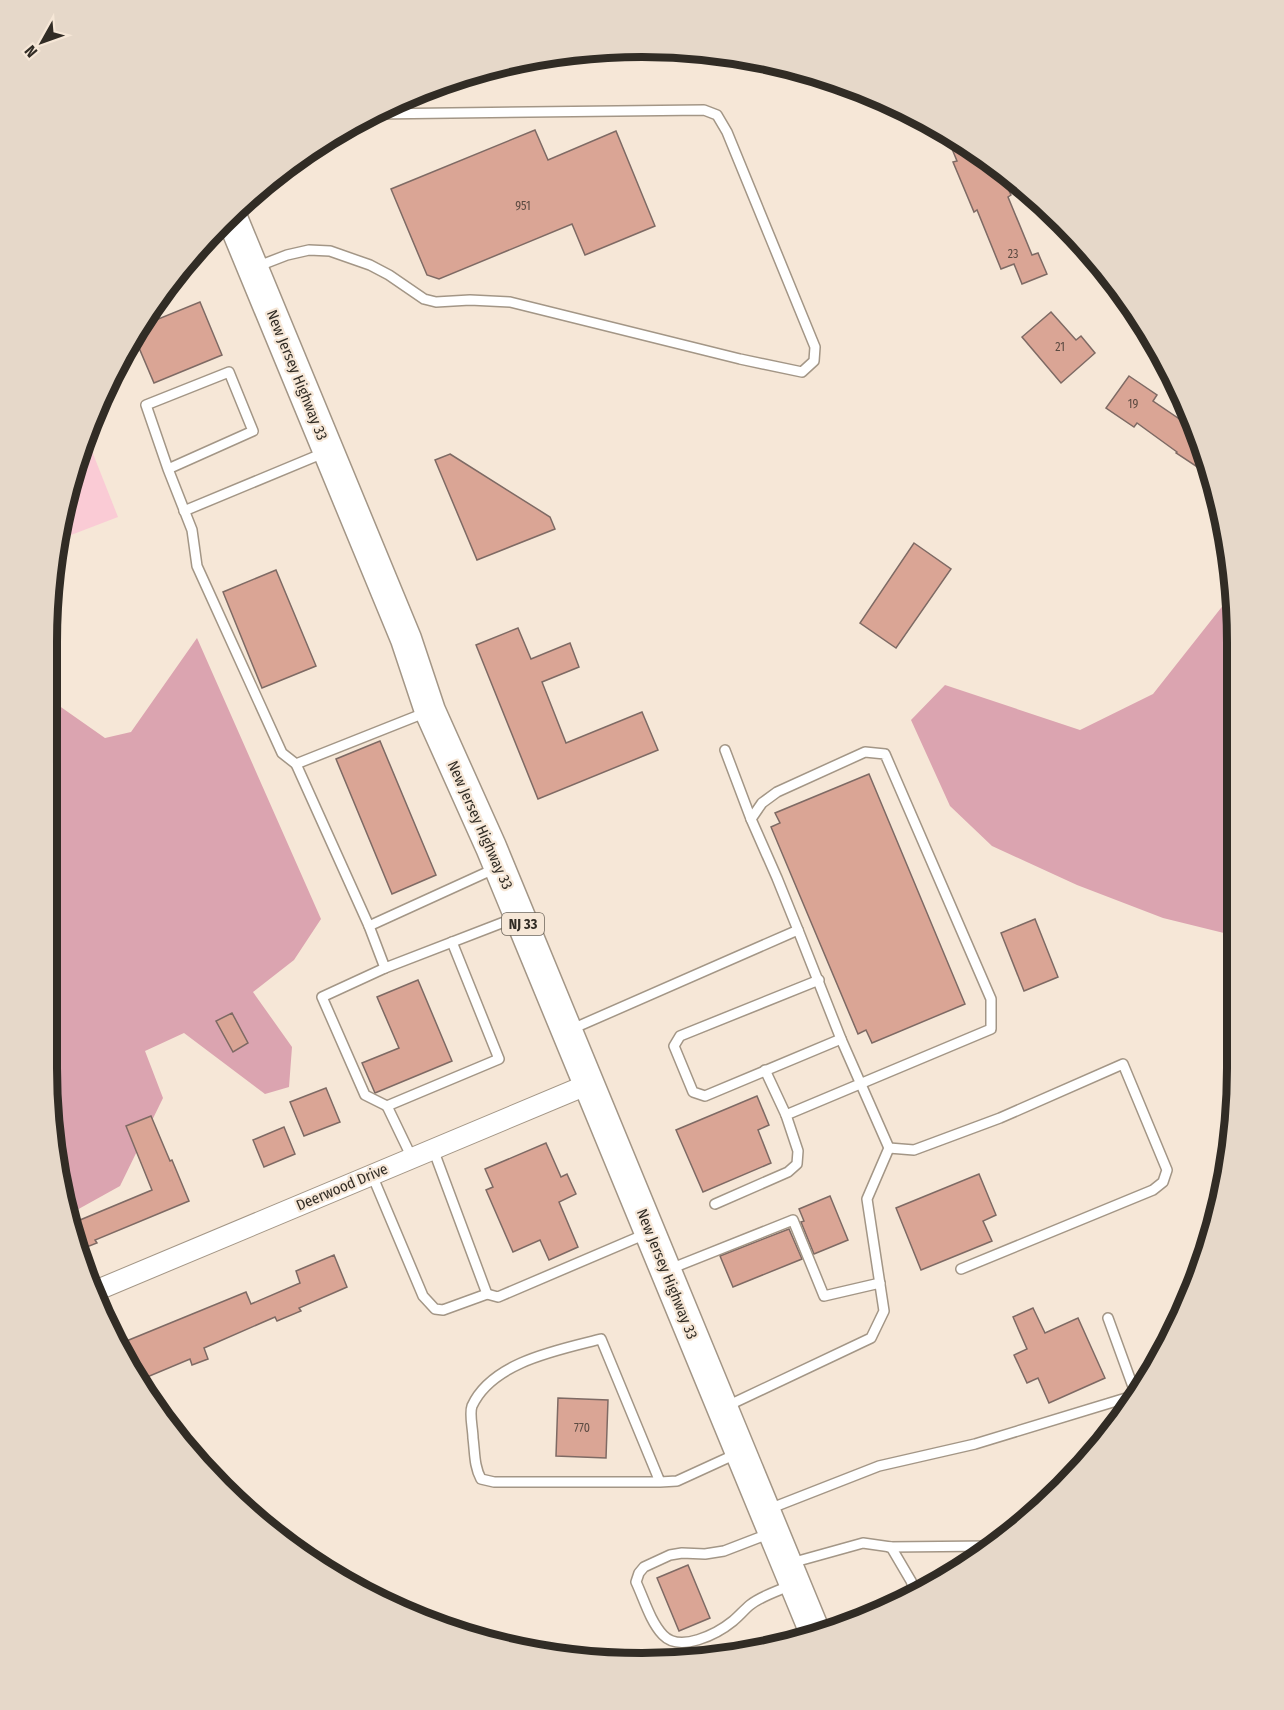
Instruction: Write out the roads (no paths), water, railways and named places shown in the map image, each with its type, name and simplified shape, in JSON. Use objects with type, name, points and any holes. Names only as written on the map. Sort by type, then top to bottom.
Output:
[{"type":"main road","name":"New Jersey Highway 33","points":[[235,222],[406,639],[430,711],[499,867],[813,1627]]},
{"type":"street","name":"Deerwood Drive","points":[[101,1289],[588,1084]]},
{"type":"lane","points":[[253,268],[287,255],[309,250],[330,251],[370,265],[398,280],[424,299],[436,302],[470,300],[510,302],[740,359],[802,372],[814,362],[815,347],[727,132],[717,115],[704,110],[390,114]]},
{"type":"lane","points":[[168,469],[253,431],[229,372],[146,405],[168,469],[192,530],[197,566],[282,753],[296,764],[386,968]]},
{"type":"lane","points":[[184,511],[328,451]]},
{"type":"lane","points":[[296,764],[430,711]]},
{"type":"lane","points":[[722,1408],[871,1338],[884,1311],[867,1199],[889,1148],[841,1039],[725,750]]},
{"type":"lane","points":[[751,819],[762,803],[777,792],[865,752],[885,754],[991,999],[991,1029],[786,1115]]},
{"type":"lane","points":[[369,926],[499,867]]},
{"type":"lane","points":[[412,1158],[387,1106],[365,1095],[322,997],[386,968],[519,916]]},
{"type":"lane","points":[[567,1031],[798,930]]},
{"type":"lane","points":[[387,1106],[499,1059],[452,942]]},
{"type":"lane","points":[[819,980],[680,1036],[674,1046],[693,1092],[705,1095],[841,1039]]},
{"type":"lane","points":[[889,1148],[914,1150],[1000,1118],[1123,1064],[1167,1170],[1163,1182],[1154,1190],[961,1269]]},
{"type":"lane","points":[[715,1204],[788,1172],[797,1164],[798,1151],[786,1115],[765,1070]]},
{"type":"lane","points":[[433,1149],[487,1294]]},
{"type":"lane","points":[[372,1175],[423,1296],[435,1309],[443,1310],[487,1294],[498,1298],[650,1232]]},
{"type":"lane","points":[[665,1271],[793,1220],[824,1296],[880,1284]]},
{"type":"lane","points":[[1108,1318],[1133,1386]]},
{"type":"lane","points":[[660,1482],[601,1340],[553,1352],[516,1365],[485,1386],[471,1408],[476,1470],[481,1479],[494,1482],[660,1482],[678,1481],[740,1452]]},
{"type":"lane","points":[[978,1546],[889,1547],[863,1544],[791,1574],[718,1632],[698,1641],[678,1644],[665,1637],[655,1624],[636,1582],[644,1567],[670,1555],[724,1551],[769,1522],[879,1466],[975,1444],[1124,1399]]},
{"type":"lane","points":[[889,1547],[912,1587]]}]
